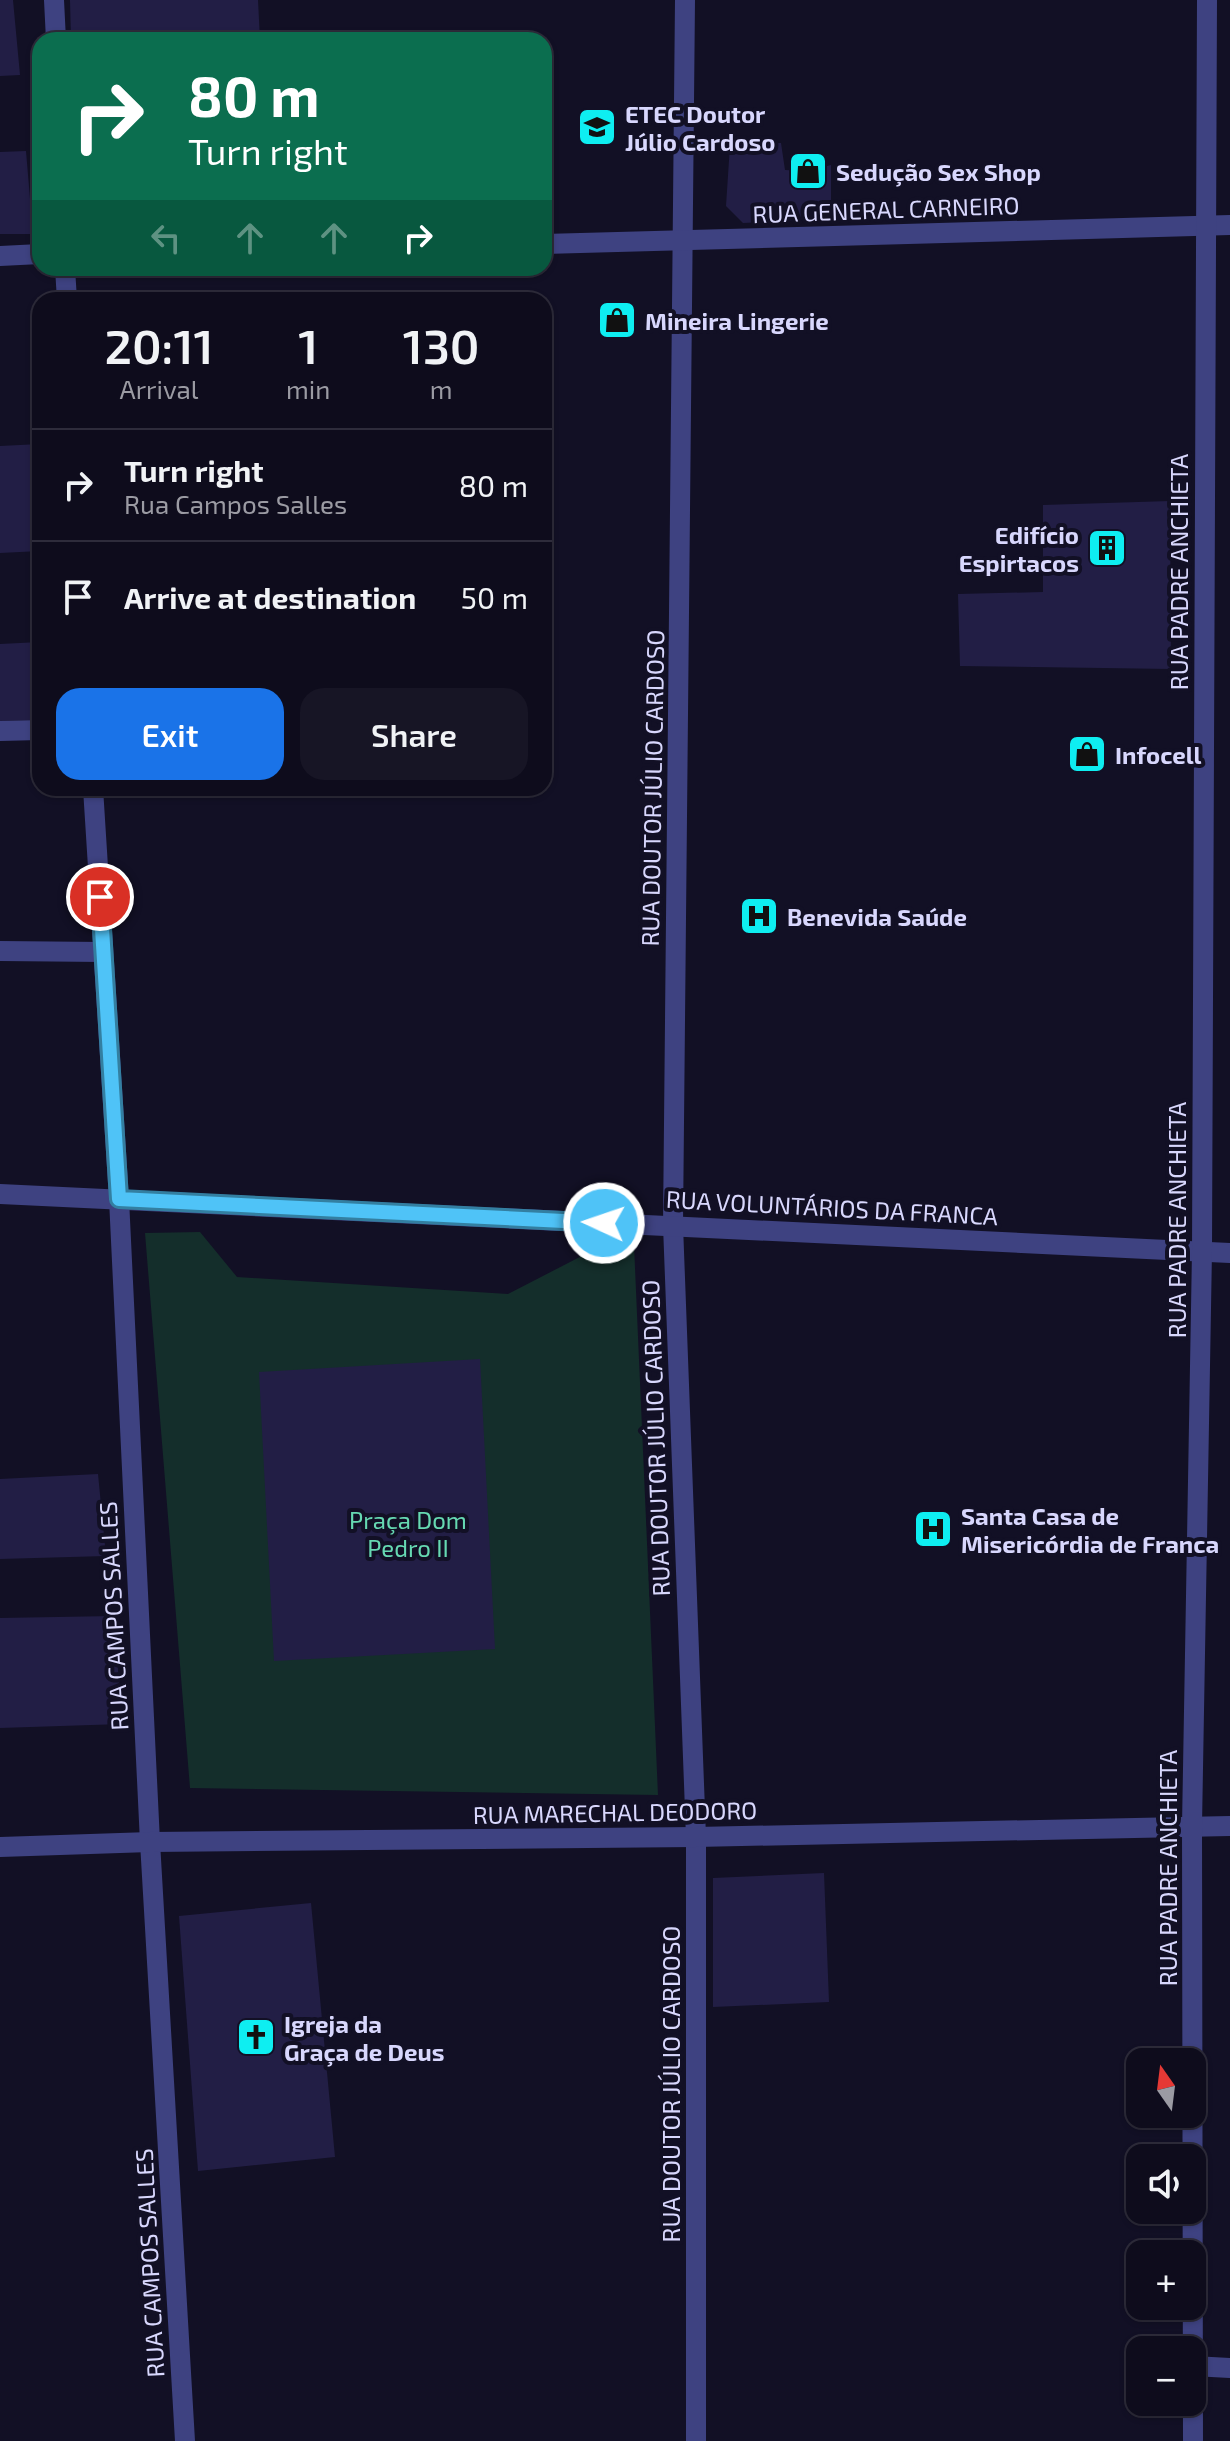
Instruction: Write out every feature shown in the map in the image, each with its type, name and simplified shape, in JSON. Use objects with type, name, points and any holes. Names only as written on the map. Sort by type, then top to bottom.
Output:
[{"type":"street","points":[[54,0],[56,32]]},
{"type":"street","name":"RUA DOUTOR JÚLIO CARDOSO","points":[[685,0],[673,1225],[696,1837],[696,2441]]},
{"type":"street","name":"RUA PADRE ANCHIETA","points":[[1193,2336],[1192,1826],[1202,1251],[1207,0]]},
{"type":"street","name":"RUA GENERAL CARNEIRO","points":[[552,244],[1230,225]]},
{"type":"street","points":[[0,256],[32,254]]},
{"type":"street","points":[[0,731],[32,730]]},
{"type":"street","name":"RUA CAMPOS SALLES","points":[[93,796],[119,1199],[150,1842],[185,2441]]},
{"type":"street","points":[[0,951],[103,952]]},
{"type":"street","name":"RUA VOLUNTÁRIOS DA FRANCA","points":[[0,1194],[1230,1253]]},
{"type":"street","name":"RUA MARECHAL DEODORO","points":[[0,1847],[150,1842],[696,1837],[1230,1826]]},
{"type":"street","points":[[1206,2367],[1230,2368]]},
{"type":"street","name":"RUA PADRE ANCHIETA","points":[[1193,2416],[1193,2441]]},
{"type":"green space","name":"Praça Dom Pedro II","points":[[200,1232],[237,1277],[508,1294],[605,1244],[634,1245],[658,1795],[190,1788],[145,1233]]},
{"type":"building","points":[[0,0],[13,0],[20,75],[0,76]]},
{"type":"building","points":[[70,0],[258,0],[260,32],[71,32]]},
{"type":"building","points":[[781,143],[785,170],[808,171],[831,165],[831,219],[743,223],[726,206],[730,145]]},
{"type":"building","points":[[26,151],[32,234],[0,234],[0,152]]},
{"type":"building","points":[[32,444],[32,551],[0,553],[0,446]]},
{"type":"building","name":"Edifício Espirtacos","points":[[1170,501],[1171,669],[960,666],[958,594],[1043,592],[1043,505]]},
{"type":"building","points":[[32,642],[32,720],[0,721],[0,644]]},
{"type":"building","points":[[480,1359],[495,1649],[274,1661],[259,1372]]},
{"type":"building","points":[[98,1474],[106,1556],[0,1559],[0,1479]]},
{"type":"building","points":[[114,1616],[122,1724],[0,1728],[0,1618]]},
{"type":"building","points":[[824,1873],[829,2002],[713,2007],[713,1878]]},
{"type":"building","name":"Igreja da Graça de Deus","points":[[311,1903],[335,2157],[198,2171],[179,1916]]},
{"type":"place","name":"ETEC Doutor Júlio Cardoso","points":[[597,127]]},
{"type":"place","name":"Sedução Sex Shop","points":[[808,171]]},
{"type":"place","name":"Mineira Lingerie","points":[[617,320]]},
{"type":"place","name":"Edifício Espirtacos","points":[[1107,548]]},
{"type":"place","name":"Infocell","points":[[1087,754]]},
{"type":"place","name":"Benevida Saúde","points":[[759,916]]},
{"type":"place","name":"Santa Casa de Misericórdia de Franca","points":[[933,1529]]},
{"type":"place","name":"Igreja da Graça de Deus","points":[[256,2037]]},
{"type":"route","points":[[100,897],[119,1199],[604,1223]]}]
